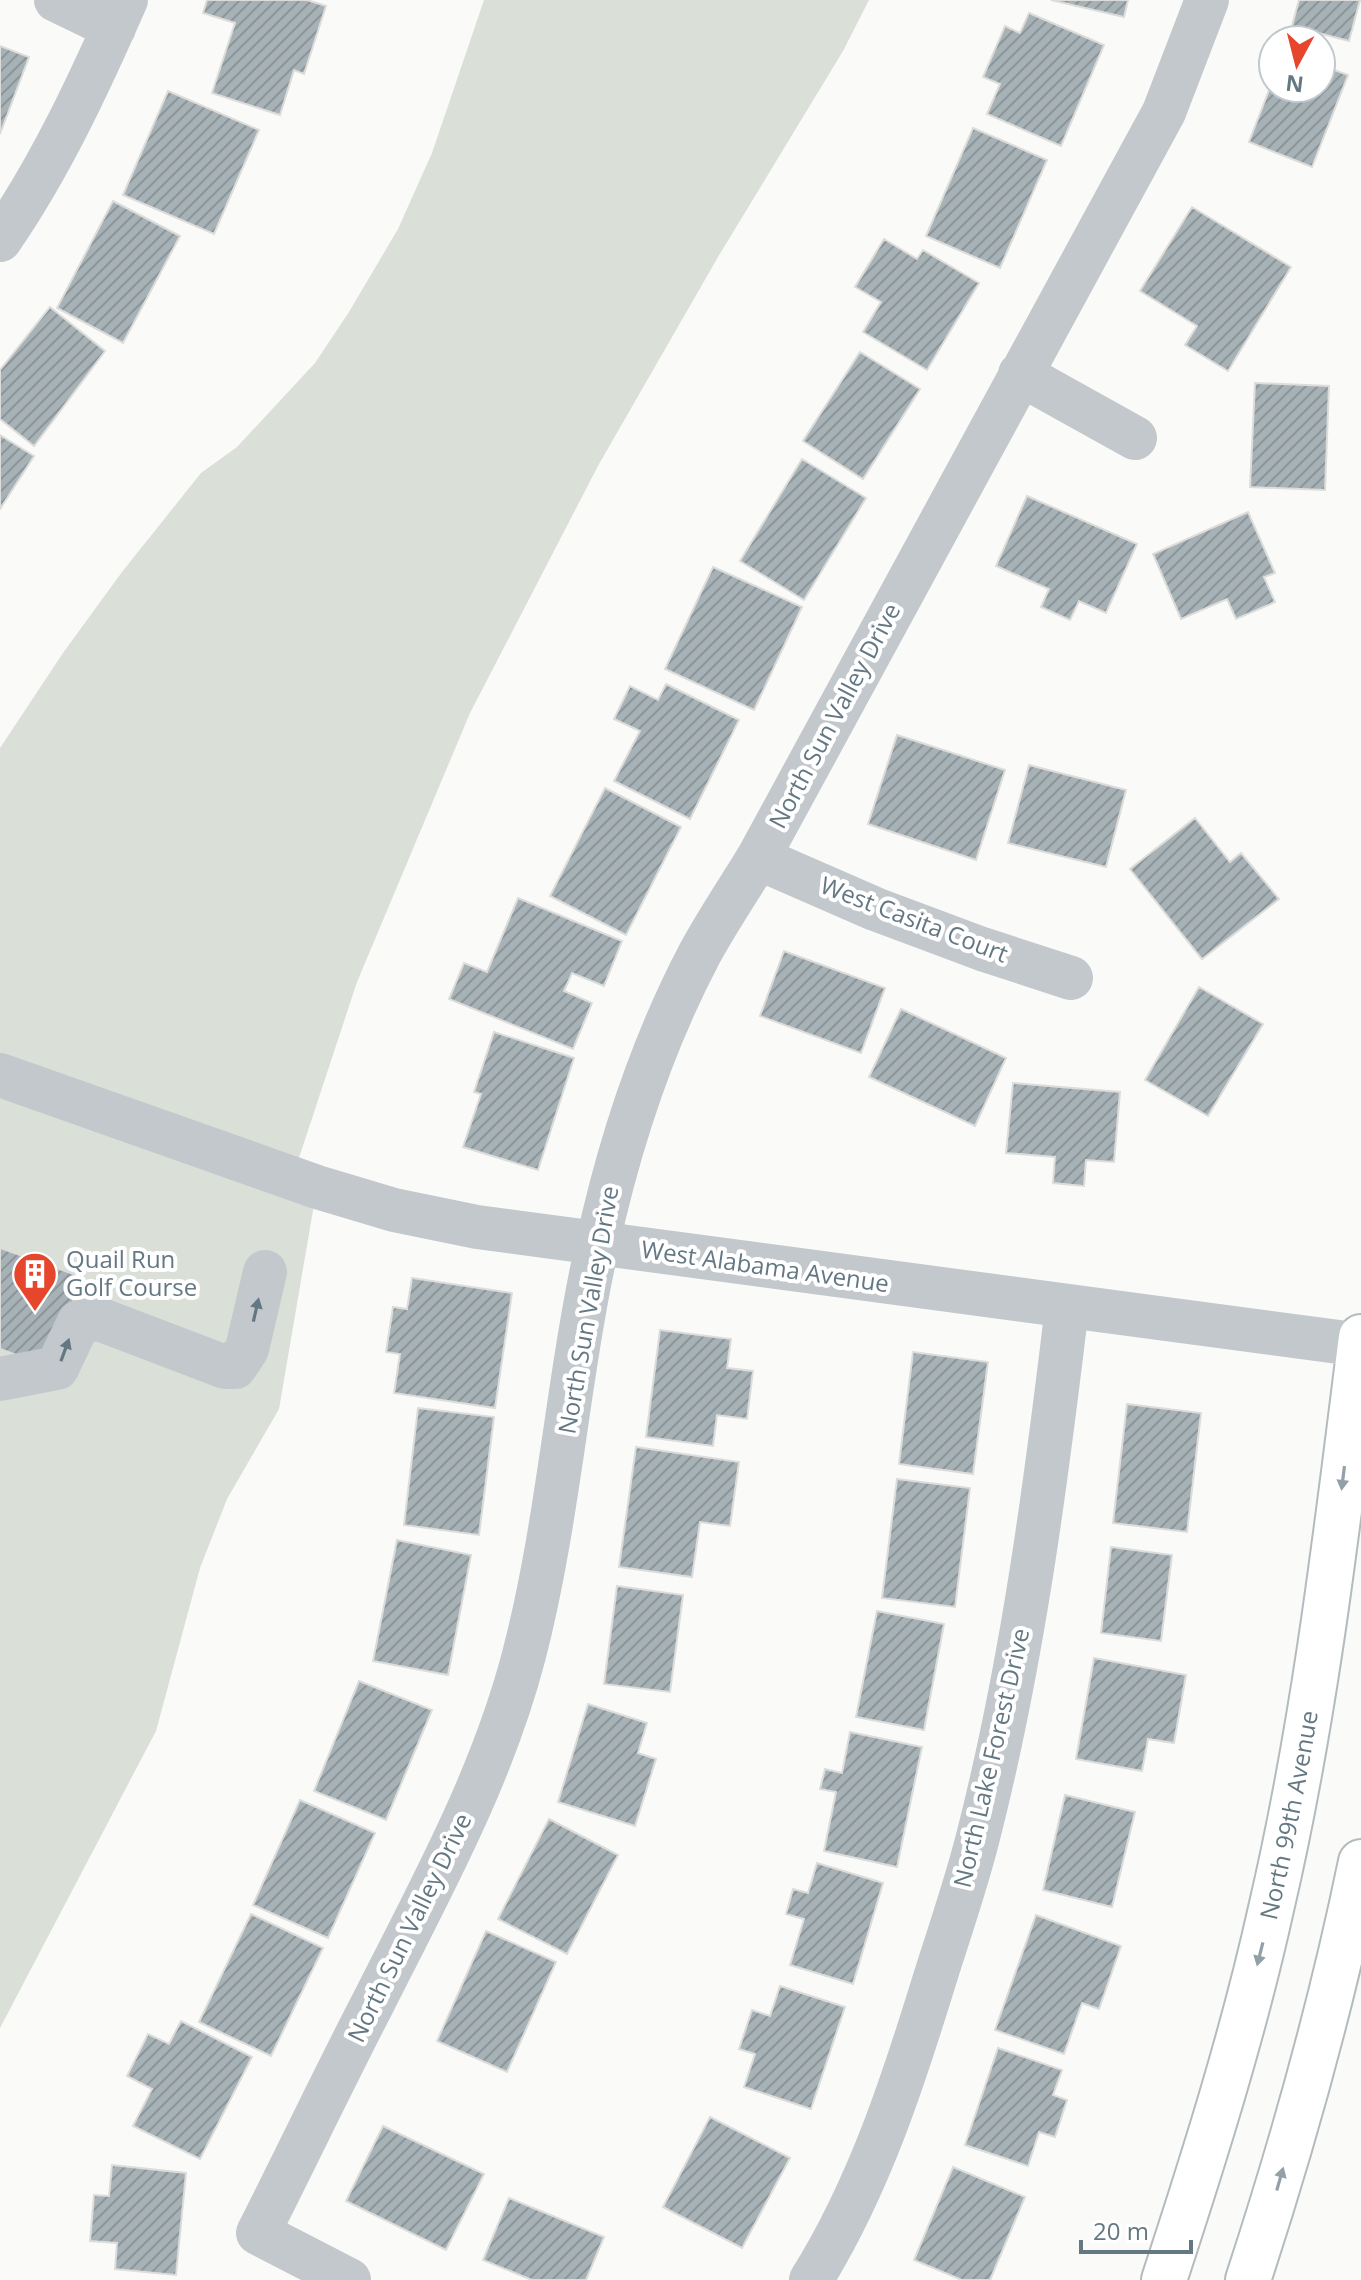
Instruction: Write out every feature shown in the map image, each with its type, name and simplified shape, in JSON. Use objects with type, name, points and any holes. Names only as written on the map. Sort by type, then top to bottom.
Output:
[{"type":"main road","name":"North 99th Avenue","points":[[1164,2280],[1240,2033],[1272,1908],[1326,1607],[1361,1337]]},
{"type":"main road","points":[[1248,2280],[1319,2041],[1359,1887]]},
{"type":"street","points":[[0,240],[78,104],[120,14],[56,0]]},
{"type":"street","name":"North Sun Valley Drive","points":[[349,2280],[258,2233],[450,1854],[495,1747],[524,1655],[558,1488],[584,1309],[597,1244],[616,1167],[657,1045],[701,952],[758,858],[1164,112],[1207,0]]},
{"type":"street","points":[[1020,374],[1135,438]]},
{"type":"street","name":"West Casita Court","points":[[758,858],[875,909],[1071,978]]},
{"type":"street","name":"West Alabama Avenue","points":[[0,1075],[227,1157],[394,1210],[477,1227],[1360,1345]]},
{"type":"street","points":[[0,1379],[57,1368],[79,1322],[99,1319],[225,1367],[235,1367],[247,1349],[265,1272]]},
{"type":"street","name":"North Lake Forest Drive","points":[[811,2280],[835,2242],[866,2178],[916,2040],[979,1834],[1029,1594],[1067,1307]]},
{"type":"shaded area","name":"Quail Run Golf Course","points":[[484,0],[869,0],[843,51],[718,257],[599,464],[470,713],[357,982],[292,1179],[317,1187],[279,1409],[227,1499],[200,1568],[156,1731],[0,2028],[0,748],[122,572],[201,473],[237,447],[315,363],[349,312],[398,229],[432,153]]},
{"type":"building","points":[[207,0],[307,0],[326,6],[304,74],[294,70],[280,115],[212,93],[235,23],[203,13]]},
{"type":"building","points":[[1051,0],[1128,0],[1124,17]]},
{"type":"building","points":[[1299,0],[1360,0],[1349,41],[1337,38],[1337,24],[1293,24]]},
{"type":"building","points":[[1029,13],[1104,45],[1061,146],[987,114],[1000,84],[983,77],[1005,26],[1020,33]]},
{"type":"building","points":[[0,46],[29,57],[0,134]]},
{"type":"building","points":[[1337,71],[1348,75],[1337,103]]},
{"type":"building","points":[[168,91],[259,130],[214,234],[123,195]]},
{"type":"building","points":[[1264,104],[1337,104],[1312,167],[1249,142]]},
{"type":"building","points":[[973,128],[1047,160],[1000,268],[926,236]]},
{"type":"building","points":[[113,201],[180,236],[123,343],[57,308]]},
{"type":"building","points":[[1192,207],[1291,267],[1228,371],[1185,345],[1197,326],[1140,291]]},
{"type":"building","points":[[884,239],[917,259],[923,250],[979,283],[927,370],[863,332],[881,302],[855,287]]},
{"type":"building","points":[[50,307],[105,351],[34,446],[0,419],[0,370]]},
{"type":"building","points":[[860,352],[920,389],[863,479],[803,441]]},
{"type":"building","points":[[1255,383],[1329,386],[1325,490],[1250,487]]},
{"type":"building","points":[[0,435],[34,456],[0,509]]},
{"type":"building","points":[[802,459],[866,498],[804,600],[740,561]]},
{"type":"building","points":[[1027,496],[1137,544],[1106,613],[1079,601],[1070,620],[1041,607],[1049,589],[996,566]]},
{"type":"building","points":[[1248,512],[1275,573],[1264,577],[1275,602],[1236,619],[1227,599],[1181,619],[1153,554]]},
{"type":"building","points":[[713,567],[802,607],[754,710],[665,669]]},
{"type":"building","points":[[666,684],[739,720],[690,819],[614,781],[640,731],[614,719],[630,686],[658,700]]},
{"type":"building","points":[[897,735],[1005,770],[976,860],[868,824]]},
{"type":"building","points":[[1029,765],[1126,790],[1106,867],[1008,843]]},
{"type":"building","points":[[605,788],[681,827],[626,935],[550,896]]},
{"type":"building","points":[[1195,818],[1230,862],[1241,853],[1279,899],[1202,959],[1130,869]]},
{"type":"building","points":[[518,898],[622,941],[604,986],[572,973],[564,991],[592,1003],[573,1049],[449,999],[464,963],[487,972]]},
{"type":"building","points":[[784,951],[885,988],[861,1053],[760,1016]]},
{"type":"building","points":[[1199,987],[1263,1024],[1208,1116],[1145,1080]]},
{"type":"building","points":[[901,1009],[1006,1058],[975,1126],[869,1077]]},
{"type":"building","points":[[494,1032],[574,1058],[538,1170],[463,1147],[481,1094],[474,1092]]},
{"type":"building","points":[[1013,1083],[1120,1092],[1114,1162],[1086,1160],[1084,1186],[1053,1183],[1055,1157],[1006,1153]]},
{"type":"building","name":"Quail Run Golf Course","points":[[0,1248],[82,1277],[49,1367],[0,1349]]},
{"type":"building","points":[[412,1278],[512,1293],[495,1408],[394,1393],[400,1354],[386,1352],[393,1307],[407,1309]]},
{"type":"building","points":[[660,1330],[731,1339],[727,1368],[753,1371],[747,1419],[717,1415],[713,1446],[646,1437]]},
{"type":"building","points":[[913,1352],[988,1362],[973,1474],[899,1464]]},
{"type":"building","points":[[1127,1404],[1201,1413],[1187,1532],[1113,1523]]},
{"type":"building","points":[[418,1408],[494,1417],[479,1535],[404,1525]]},
{"type":"building","points":[[636,1447],[739,1462],[730,1526],[700,1522],[692,1577],[619,1567]]},
{"type":"building","points":[[897,1479],[970,1488],[955,1607],[882,1598]]},
{"type":"building","points":[[397,1540],[471,1555],[448,1675],[373,1661]]},
{"type":"building","points":[[1111,1547],[1172,1555],[1161,1641],[1101,1633]]},
{"type":"building","points":[[617,1586],[683,1595],[670,1692],[604,1684]]},
{"type":"building","points":[[877,1611],[944,1624],[924,1730],[856,1717]]},
{"type":"building","points":[[1094,1658],[1186,1675],[1174,1743],[1148,1739],[1142,1771],[1076,1759]]},
{"type":"building","points":[[359,1681],[432,1710],[386,1820],[314,1791]]},
{"type":"building","points":[[588,1704],[647,1723],[638,1753],[656,1759],[635,1826],[558,1802]]},
{"type":"building","points":[[850,1732],[922,1747],[897,1867],[824,1851],[836,1792],[820,1789],[825,1769],[842,1773]]},
{"type":"building","points":[[1065,1795],[1135,1812],[1112,1907],[1043,1890]]},
{"type":"building","points":[[300,1800],[375,1833],[328,1938],[253,1905]]},
{"type":"building","points":[[549,1819],[618,1855],[567,1954],[498,1919]]},
{"type":"building","points":[[817,1863],[883,1883],[853,1984],[790,1965],[804,1919],[786,1914],[793,1889],[808,1893]]},
{"type":"building","points":[[251,1914],[323,1948],[271,2056],[199,2022]]},
{"type":"building","points":[[1036,1915],[1121,1946],[1099,2009],[1082,2003],[1064,2054],[995,2030]]},
{"type":"building","points":[[486,1931],[556,1962],[507,2072],[437,2041]]},
{"type":"building","points":[[780,1986],[845,2007],[811,2109],[744,2087],[755,2054],[739,2049],[752,2010],[770,2016]]},
{"type":"building","points":[[181,2021],[252,2057],[200,2159],[133,2126],[152,2089],[127,2076],[148,2034],[169,2044]]},
{"type":"building","points":[[998,2048],[1062,2070],[1053,2095],[1067,2100],[1055,2137],[1039,2132],[1028,2166],[965,2145]]},
{"type":"building","points":[[710,2117],[790,2158],[742,2248],[663,2207]]},
{"type":"building","points":[[383,2126],[484,2174],[446,2250],[346,2201]]},
{"type":"building","points":[[112,2165],[186,2173],[176,2275],[115,2269],[117,2243],[90,2241],[94,2195],[109,2196]]},
{"type":"building","points":[[953,2167],[1025,2197],[990,2280],[962,2280],[914,2260]]},
{"type":"building","points":[[509,2198],[604,2237],[586,2280],[532,2280],[483,2260]]},
{"type":"place","name":"Quail Run Golf Course","points":[[35,1313]]}]
